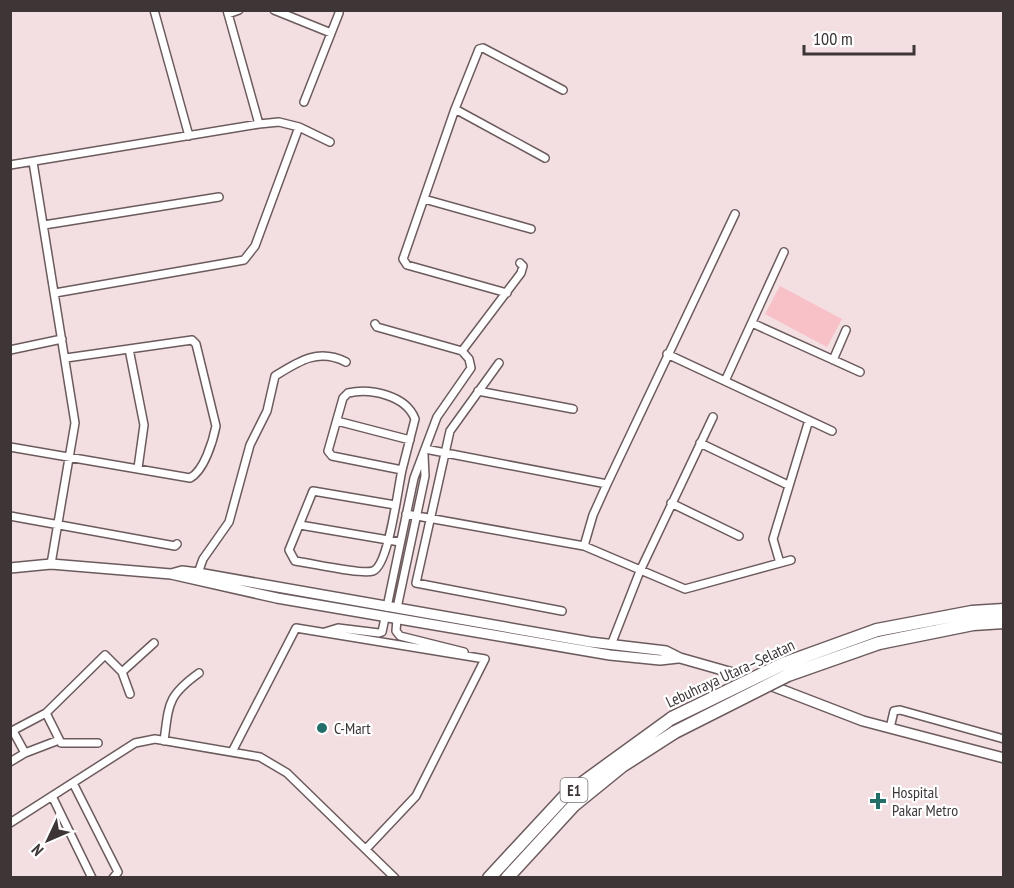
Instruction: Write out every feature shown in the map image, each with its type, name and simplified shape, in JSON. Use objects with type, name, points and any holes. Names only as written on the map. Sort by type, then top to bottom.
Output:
[{"type":"highway","name":"Lebuhraya Utara–Selatan","points":[[489,878],[566,795],[672,718],[783,664],[972,612],[1004,610]]},
{"type":"highway","name":"Lebuhraya Utara–Selatan","points":[[507,878],[574,805],[622,766],[675,732],[788,675],[878,637],[1004,622]]},
{"type":"main road","points":[[10,568],[51,564],[171,574],[233,589],[386,618],[489,632],[610,655],[660,660],[680,658]]},
{"type":"main road","points":[[171,574],[182,571],[198,573],[611,645],[666,651],[680,658],[735,672],[836,712],[1004,758]]},
{"type":"main road","points":[[386,618],[387,607]]},
{"type":"main road","points":[[397,609],[397,619]]},
{"type":"street","points":[[154,10],[189,136]]},
{"type":"street","points":[[240,10],[228,12],[259,124]]},
{"type":"street","points":[[274,10],[331,33]]},
{"type":"street","points":[[304,102],[339,13]]},
{"type":"street","points":[[507,293],[407,265],[404,262],[476,52],[483,48],[563,90]]},
{"type":"street","points":[[455,109],[545,158]]},
{"type":"street","points":[[10,165],[279,122],[299,127],[330,142]]},
{"type":"street","points":[[55,293],[244,260],[255,246],[299,127]]},
{"type":"street","points":[[33,162],[75,423],[51,564]]},
{"type":"street","points":[[44,225],[219,197]]},
{"type":"street","points":[[424,199],[531,229]]},
{"type":"street","points":[[584,546],[593,515],[607,484],[735,214]]},
{"type":"street","points":[[725,381],[784,252]]},
{"type":"street","points":[[462,351],[521,273],[523,266],[520,263]]},
{"type":"street","points":[[752,323],[860,372]]},
{"type":"street","points":[[375,324],[377,327],[462,351],[469,359],[471,368],[437,417],[414,478],[387,607]]},
{"type":"street","points":[[832,360],[846,330]]},
{"type":"street","points":[[10,350],[62,339]]},
{"type":"street","points":[[10,447],[190,478],[194,476],[214,437],[216,426],[196,344],[192,340],[66,358]]},
{"type":"street","points":[[129,349],[144,425],[138,468]]},
{"type":"street","points":[[668,354],[832,431]]},
{"type":"street","points":[[198,573],[203,559],[229,522],[250,446],[267,411],[275,376],[301,360],[314,356],[333,356],[346,362]]},
{"type":"street","points":[[499,363],[450,431],[416,583],[562,611]]},
{"type":"street","points":[[478,391],[573,409]]},
{"type":"street","points":[[395,505],[311,492],[289,550],[295,561],[361,572],[373,571],[379,567],[388,540],[415,418],[403,403],[392,397],[369,393],[348,393],[343,398],[328,447],[330,455],[402,470]]},
{"type":"street","points":[[611,645],[640,571],[712,417]]},
{"type":"street","points":[[780,563],[773,539],[809,420]]},
{"type":"street","points":[[337,421],[410,440]]},
{"type":"street","points":[[700,443],[788,485]]},
{"type":"street","points":[[424,452],[607,484]]},
{"type":"street","points":[[397,609],[425,476],[424,452]]},
{"type":"street","points":[[671,503],[739,536]]},
{"type":"street","points":[[406,514],[584,546],[678,587],[693,589],[791,560]]},
{"type":"street","points":[[10,516],[175,546],[177,544]]},
{"type":"street","points":[[300,525],[400,542]]},
{"type":"street","points":[[322,632],[338,628],[379,633],[384,629],[386,618]]},
{"type":"street","points":[[397,619],[396,631],[400,636],[460,650],[470,656]]},
{"type":"street","points":[[233,750],[296,628],[485,659],[418,791],[366,849]]},
{"type":"street","points":[[122,672],[154,643]]},
{"type":"street","points":[[25,753],[12,731],[46,713],[104,655],[122,672],[130,694]]},
{"type":"street","points":[[164,741],[171,698],[199,673]]},
{"type":"street","points":[[890,728],[894,711],[900,710],[1004,739]]},
{"type":"street","points":[[46,713],[59,740],[65,744],[98,743]]},
{"type":"street","points":[[10,823],[135,743],[154,739],[233,750],[260,757],[286,774],[395,878]]},
{"type":"street","points":[[10,762],[25,753],[59,740]]},
{"type":"street","points":[[74,783],[118,872],[113,878]]},
{"type":"street","points":[[52,796],[92,878]]},
{"type":"shaded area","points":[[780,286],[842,319],[827,347],[765,314]]},
{"type":"place","name":"C-Mart","points":[[322,728]]},
{"type":"place","name":"Hospital Pakar Metro","points":[[878,801]]}]
